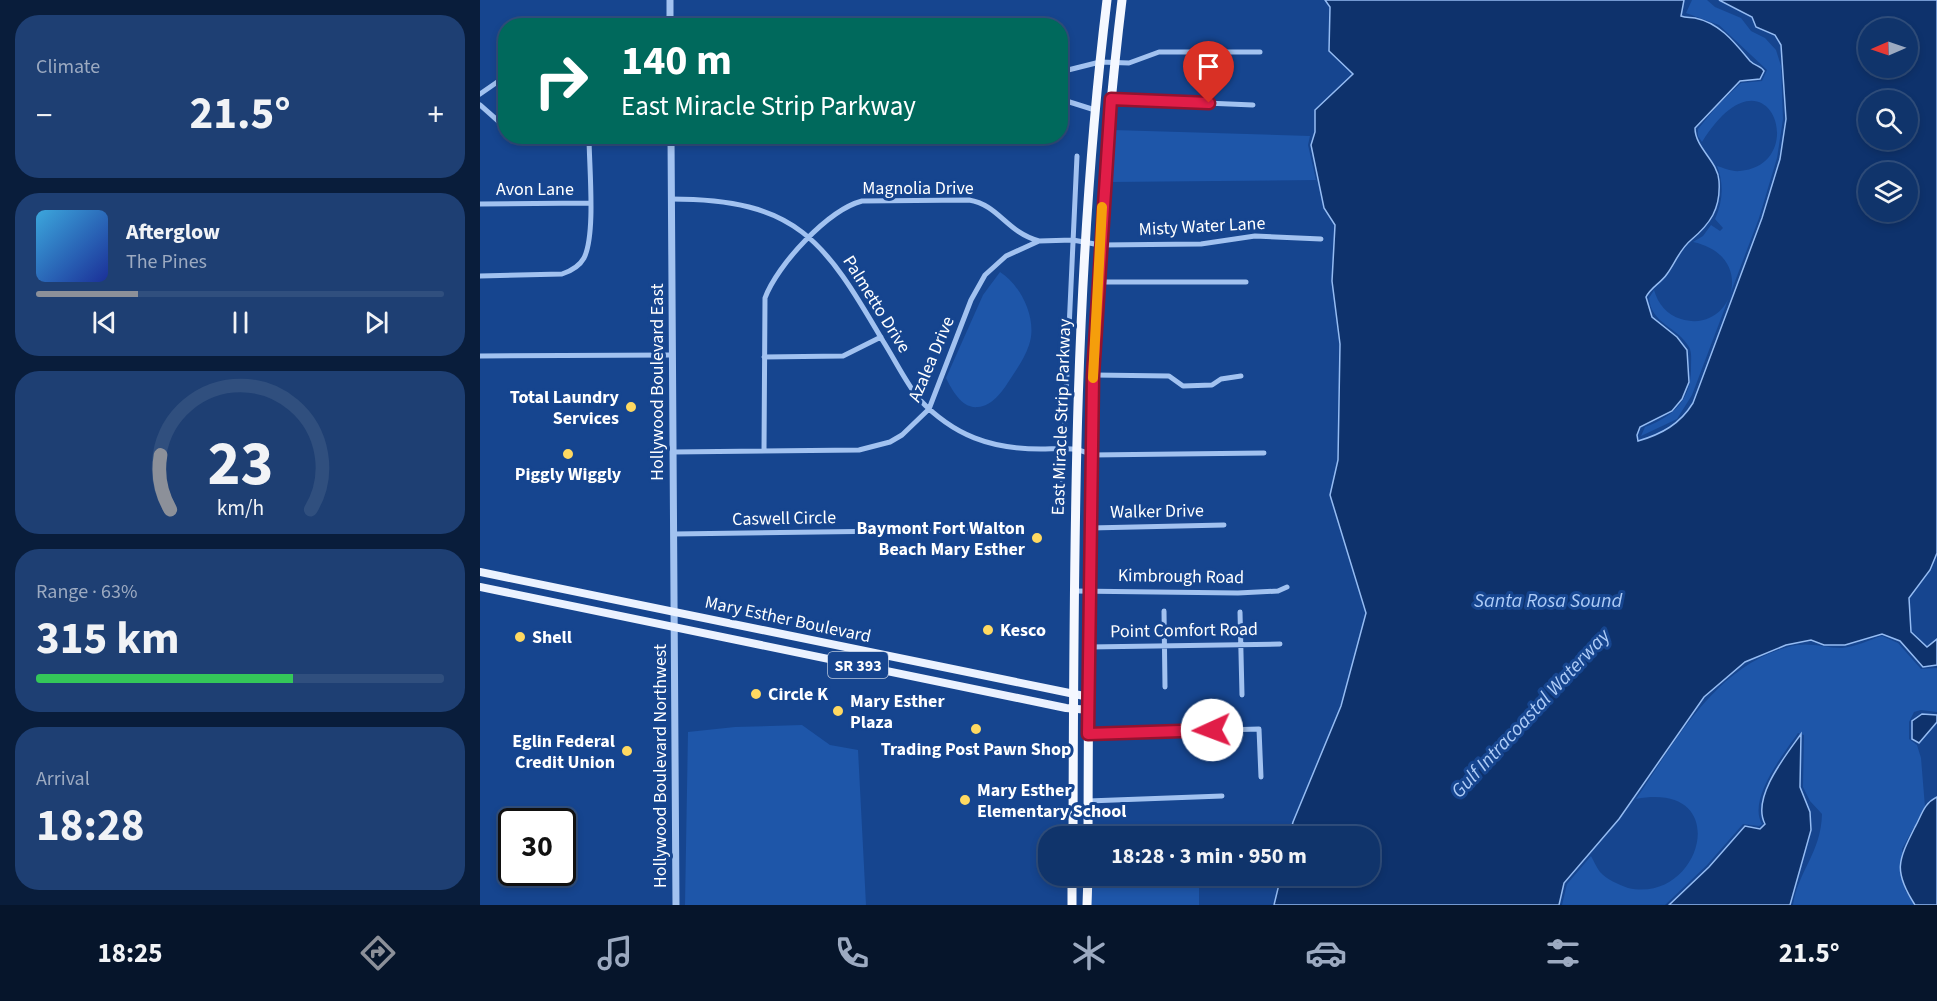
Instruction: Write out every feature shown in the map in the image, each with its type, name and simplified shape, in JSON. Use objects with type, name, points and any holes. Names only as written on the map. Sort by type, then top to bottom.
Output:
[{"type":"highway","name":"East Miracle Strip Parkway","points":[[1072,826],[1076,449],[1085,242],[1095,110],[1107,0]]},
{"type":"highway","name":"East Miracle Strip Parkway","points":[[1088,826],[1093,375],[1097,282],[1111,99],[1122,0]]},
{"type":"highway","points":[[1072,886],[1072,905]]},
{"type":"highway","points":[[1087,905],[1088,886]]},
{"type":"main road","name":"Mary Esther Boulevard","points":[[480,572],[1089,698]]},
{"type":"main road","name":"Mary Esther Boulevard","points":[[480,587],[1073,710],[1089,710]]},
{"type":"street","points":[[670,0],[670,18]]},
{"type":"street","points":[[1068,70],[1100,62],[1130,63],[1159,52],[1260,52]]},
{"type":"street","points":[[480,94],[498,82]]},
{"type":"street","points":[[1111,99],[1253,105]]},
{"type":"street","points":[[1068,102],[1095,110]]},
{"type":"street","points":[[480,105],[498,121]]},
{"type":"street","points":[[480,276],[549,275],[570,272],[583,261],[589,244],[589,144]]},
{"type":"street","name":"Hollywood Boulevard East","points":[[671,144],[675,627]]},
{"type":"street","points":[[1062,480],[1077,156]]},
{"type":"street","name":"Palmetto Drive","points":[[671,199],[720,200],[750,206],[779,218],[810,239],[840,269],[914,393],[929,409],[959,433],[986,444],[1008,448],[1076,449]]},
{"type":"street","name":"Magnolia Drive","points":[[764,451],[763,312],[769,286],[774,277],[836,213],[850,204],[862,201],[958,200],[985,204],[1020,235],[1039,241]]},
{"type":"street","name":"Avon Lane","points":[[480,204],[590,203]]},
{"type":"street","name":"Misty Water Lane","points":[[1085,242],[1100,245],[1201,244],[1255,236],[1321,239]]},
{"type":"street","name":"Azalea Drive","points":[[673,452],[873,448],[902,435],[929,409],[971,300],[985,275],[1006,256],[1039,241],[1085,242]]},
{"type":"street","points":[[1097,282],[1246,282]]},
{"type":"street","points":[[764,357],[843,356],[881,337]]},
{"type":"street","points":[[480,356],[672,355]]},
{"type":"street","points":[[1093,375],[1169,376],[1180,385],[1195,386],[1212,386],[1221,380],[1240,376]]},
{"type":"street","points":[[1076,449],[1091,455],[1264,453]]},
{"type":"street","name":"Walker Drive","points":[[1090,528],[1224,525]]},
{"type":"street","name":"Caswell Circle","points":[[674,534],[967,530]]},
{"type":"street","name":"Kimbrough Road","points":[[1074,591],[1238,593],[1278,591],[1287,587]]},
{"type":"street","points":[[1164,611],[1165,687]]},
{"type":"street","points":[[1240,612],[1242,695]]},
{"type":"street","name":"Hollywood Boulevard Northwest","points":[[675,627],[676,905]]},
{"type":"street","name":"Point Comfort Road","points":[[1089,646],[1280,644]]},
{"type":"street","points":[[1088,734],[1259,729],[1261,777]]},
{"type":"street","points":[[1088,801],[1222,796]]},
{"type":"shaded area","points":[[1692,0],[1707,0],[1715,7],[1741,18],[1751,31],[1765,38],[1776,50],[1781,66],[1783,119],[1777,158],[1759,218],[1731,292],[1732,277],[1726,262],[1714,250],[1693,242],[1703,236],[1711,225],[1720,231],[1723,228],[1715,219],[1722,192],[1717,166],[1740,171],[1762,164],[1774,149],[1777,132],[1773,115],[1762,103],[1746,101],[1726,113],[1702,142],[1698,136],[1698,129],[1717,106],[1741,83],[1762,81],[1767,70],[1719,25],[1686,13]]},
{"type":"shaded area","points":[[1113,130],[1310,136],[1308,145],[1316,180],[1109,182]]},
{"type":"shaded area","points":[[1000,272],[1015,285],[1026,304],[1031,325],[1029,345],[1023,359],[1000,394],[988,404],[972,407],[958,398],[946,378],[983,295]]},
{"type":"shaded area","points":[[1654,290],[1658,300],[1671,315],[1681,319],[1699,321],[1714,316],[1725,305],[1731,292],[1692,395],[1677,419],[1641,436],[1645,427],[1656,423],[1680,404],[1691,377],[1689,347],[1655,314],[1649,298]]},
{"type":"shaded area","points":[[1882,636],[1898,643],[1921,669],[1937,668],[1937,712],[1921,710],[1914,712],[1909,722],[1909,739],[1917,745],[1921,758],[1925,807],[1902,849],[1905,890],[1915,905],[1793,905],[1818,840],[1822,814],[1810,801],[1803,787],[1804,735],[1798,733],[1763,789],[1759,802],[1762,824],[1759,826],[1743,824],[1707,865],[1665,905],[1562,905],[1567,884],[1591,856],[1603,875],[1628,888],[1654,888],[1674,879],[1689,862],[1697,843],[1696,823],[1687,807],[1667,798],[1636,799],[1699,709],[1739,671],[1762,657],[1796,645],[1842,648]]},
{"type":"shaded area","points":[[802,725],[830,745],[858,750],[866,905],[685,905],[688,732],[735,727]]},
{"type":"shaded area","points":[[1289,824],[1289,826],[1259,826]]},
{"type":"shaded area","points":[[1091,886],[1238,886],[1199,888],[1199,905],[1091,905]]},
{"type":"water","name":"Santa Rosa Sound","points":[[1325,0],[1684,0],[1681,16],[1712,24],[1733,41],[1750,61],[1764,71],[1760,79],[1740,81],[1695,128],[1699,142],[1718,174],[1719,191],[1716,208],[1709,222],[1684,248],[1667,274],[1646,297],[1652,317],[1677,337],[1687,350],[1689,382],[1682,399],[1672,411],[1640,427],[1637,435],[1638,441],[1670,427],[1693,403],[1762,218],[1780,159],[1786,119],[1781,45],[1775,35],[1756,27],[1752,17],[1719,0],[1937,0],[1937,553],[1930,570],[1909,598],[1911,632],[1927,647],[1937,639],[1937,665],[1923,667],[1900,641],[1882,634],[1845,645],[1824,645],[1811,640],[1786,645],[1745,662],[1704,697],[1619,819],[1564,883],[1559,905],[1274,905],[1279,886],[1380,886],[1380,826],[1292,826],[1341,706],[1366,613],[1330,495],[1338,460],[1340,344],[1332,281],[1335,225],[1324,208],[1311,145],[1315,132],[1315,110],[1353,74],[1329,51],[1330,7]]},
{"type":"water","points":[[1922,714],[1937,715],[1937,722],[1919,743],[1912,739],[1912,721]]},
{"type":"water","points":[[1801,734],[1800,787],[1810,812],[1811,830],[1790,905],[1669,905],[1709,867],[1745,826],[1760,829],[1765,824],[1762,814],[1766,790],[1779,765]]},
{"type":"water","points":[[1937,797],[1937,905],[1915,905],[1903,883],[1900,866],[1909,839],[1923,810]]},
{"type":"slow traffic","points":[[1093,378],[1102,207]]},
{"type":"place","name":"Total Laundry Services","points":[[631,407]]},
{"type":"place","name":"Piggly Wiggly","points":[[568,454]]},
{"type":"place","name":"Baymont Fort Walton Beach Mary Esther","points":[[1037,538]]},
{"type":"place","name":"Kesco","points":[[988,630]]},
{"type":"place","name":"Shell","points":[[520,637]]},
{"type":"place","name":"Circle K","points":[[756,694]]},
{"type":"place","name":"Mary Esther Plaza","points":[[838,711]]},
{"type":"place","name":"Trading Post Pawn Shop","points":[[976,729]]},
{"type":"place","name":"Eglin Federal Credit Union","points":[[627,751]]},
{"type":"place","name":"Mary Esther Elementary School","points":[[965,800]]},
{"type":"route","points":[[1209,103],[1111,99],[1093,375],[1088,734],[1212,730]]},
{"type":"water label","name":"Gulf Intracoastal Waterway","points":[[1530,713]]}]
